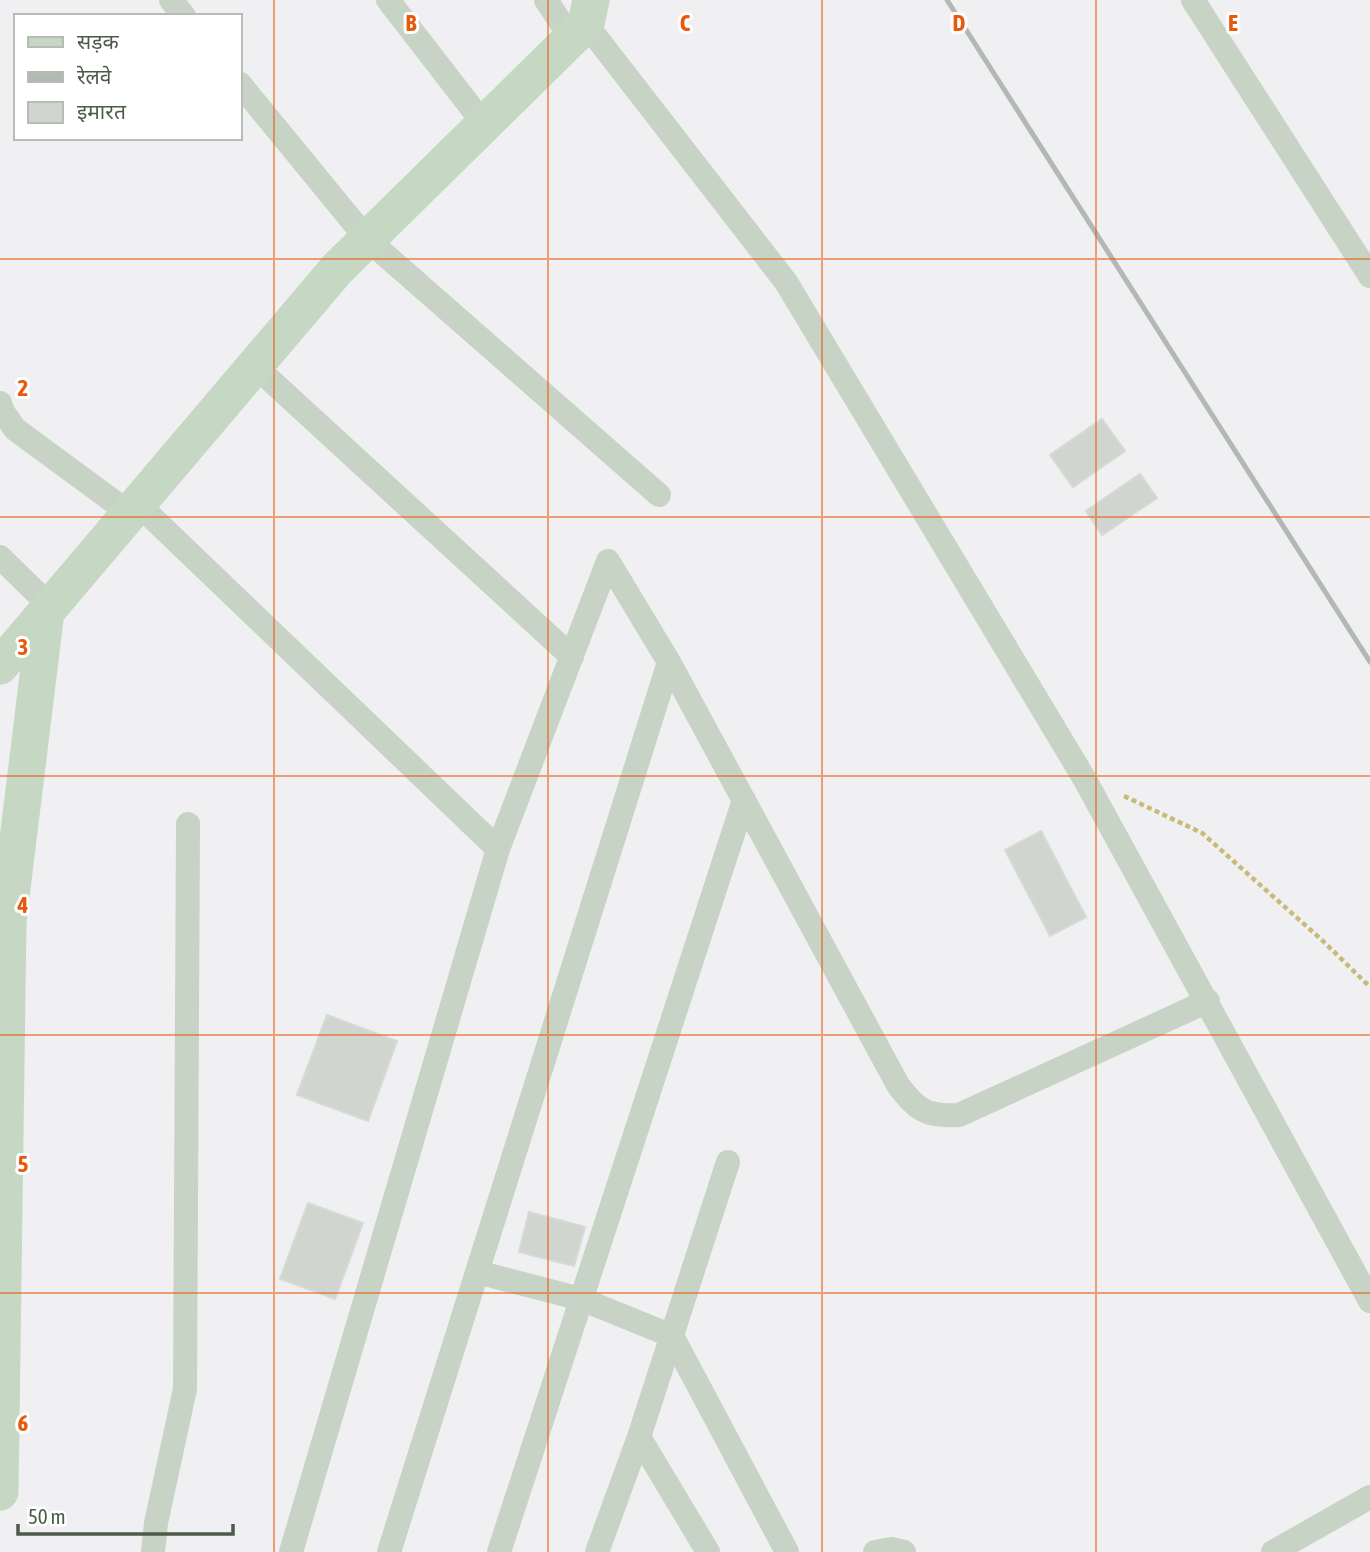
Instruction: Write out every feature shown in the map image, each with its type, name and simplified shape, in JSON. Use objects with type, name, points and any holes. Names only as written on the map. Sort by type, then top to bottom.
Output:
[{"type":"street","points":[[171,0],[182,14]]},
{"type":"street","points":[[388,0],[484,124]]},
{"type":"street","points":[[546,0],[582,21],[786,282],[1084,778],[1370,1301]]},
{"type":"street","points":[[1194,0],[1370,276]]},
{"type":"street","points":[[0,666],[337,270],[484,124],[582,21]]},
{"type":"street","points":[[242,86],[367,239],[659,495]]},
{"type":"street","points":[[255,366],[572,657]]},
{"type":"street","points":[[0,403],[15,429],[133,508],[498,849]]},
{"type":"street","points":[[0,557],[48,608]]},
{"type":"street","points":[[291,1552],[498,849],[608,561],[669,662],[898,1085],[912,1103],[926,1113],[958,1115],[1208,1001]]},
{"type":"street","points":[[0,1492],[8,921],[48,608]]},
{"type":"street","points":[[389,1552],[669,662]]},
{"type":"street","points":[[499,1552],[744,800]]},
{"type":"street","points":[[153,1552],[156,1523],[185,1389],[188,824]]},
{"type":"street","points":[[597,1552],[639,1437],[728,1162]]},
{"type":"street","points":[[477,1272],[581,1299],[672,1336],[787,1552]]},
{"type":"street","points":[[639,1437],[708,1552]]},
{"type":"street","points":[[1273,1552],[1370,1497]]},
{"type":"street","points":[[875,1552],[891,1549],[904,1552]]},
{"type":"path","points":[[1084,778],[1202,833],[1323,941],[1370,987]]},
{"type":"building","points":[[1102,419],[1125,451],[1073,487],[1050,455]]},
{"type":"building","points":[[1140,474],[1157,498],[1102,535],[1086,511]]},
{"type":"building","points":[[1041,831],[1086,917],[1050,936],[1005,850]]},
{"type":"building","points":[[327,1015],[397,1041],[368,1121],[297,1095]]},
{"type":"building","points":[[308,1203],[363,1223],[335,1299],[280,1279]]},
{"type":"building","points":[[529,1212],[585,1227],[574,1266],[519,1252]]},
{"type":"railway","points":[[947,0],[1370,662]]}]
